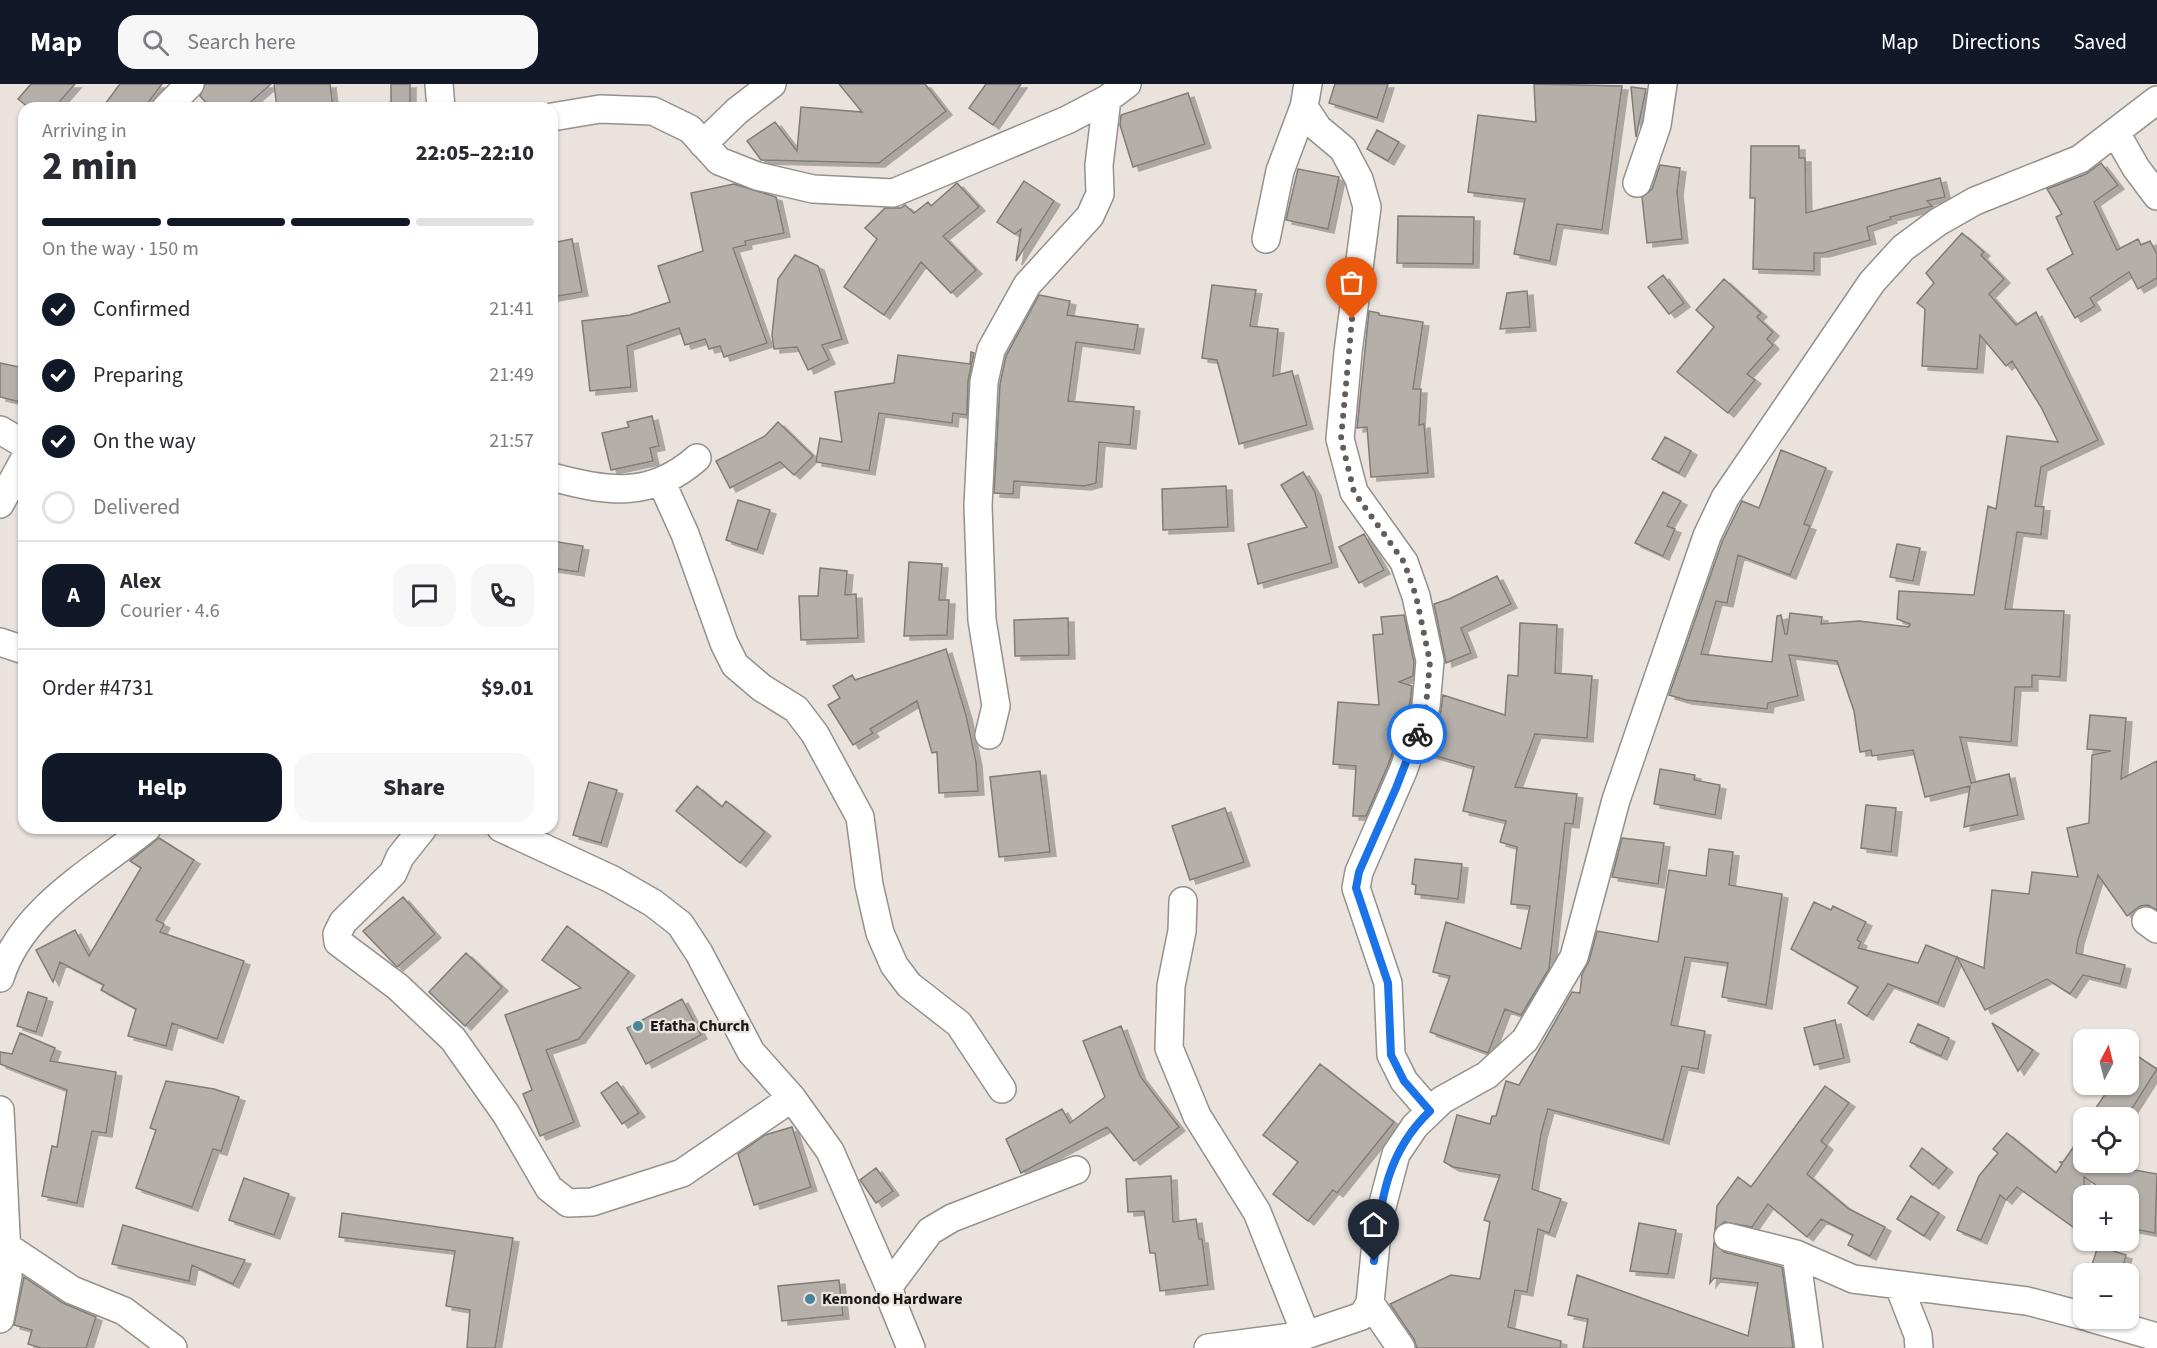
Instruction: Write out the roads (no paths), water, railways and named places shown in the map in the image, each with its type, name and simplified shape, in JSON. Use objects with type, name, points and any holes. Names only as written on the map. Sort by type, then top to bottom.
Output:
[{"type":"street","points":[[172,102],[190,84]]},
{"type":"street","points":[[439,84],[440,102]]},
{"type":"street","points":[[703,144],[736,111],[772,84]]},
{"type":"street","points":[[1637,183],[1657,125],[1664,84]]},
{"type":"street","points":[[558,116],[600,109],[653,111],[690,129],[719,161],[757,176],[813,189],[893,193],[1067,120],[1117,92]]},
{"type":"street","points":[[989,735],[996,706],[982,620],[978,506],[984,382],[991,350],[1027,285],[1090,216],[1101,194],[1099,165],[1117,92]]},
{"type":"street","points":[[1266,239],[1280,171],[1306,96]]},
{"type":"street","points":[[1306,96],[1318,128],[1343,149],[1359,179],[1367,207],[1348,352],[1341,439],[1354,492],[1404,562],[1416,596],[1430,662],[1426,706],[1403,771],[1359,872],[1356,888],[1388,983],[1391,1055],[1404,1081],[1430,1111]]},
{"type":"street","points":[[1208,1348],[1306,1335],[1362,1316],[1370,1303],[1378,1222],[1396,1155],[1415,1126],[1442,1100],[1487,1075],[1525,1040],[1574,957],[1616,801],[1707,536],[1725,498],[1872,282],[1903,248],[1938,222],[1976,201],[2080,159],[2157,100]]},
{"type":"street","points":[[2116,133],[2136,168],[2157,196]]},
{"type":"street","points":[[0,430],[18,440]]},
{"type":"street","points":[[558,478],[626,491],[678,476],[697,458]]},
{"type":"street","points":[[0,504],[18,471]]},
{"type":"street","points":[[661,481],[686,534],[724,644],[735,665],[762,688],[796,709],[815,734],[860,817],[869,885],[880,933],[894,965],[909,986],[959,1024],[1002,1089]]},
{"type":"street","points":[[0,642],[18,648]]},
{"type":"street","points":[[0,978],[5,961],[19,938],[59,896],[139,834]]},
{"type":"street","points":[[418,834],[400,857],[393,873],[343,922],[337,934],[338,942],[398,987],[453,1039],[506,1114],[557,1197],[568,1203],[592,1202],[682,1173],[792,1098]]},
{"type":"street","points":[[514,834],[611,879],[653,903],[680,924],[699,953],[751,1052],[792,1098],[830,1151],[889,1286],[893,1304],[910,1348]]},
{"type":"street","points":[[1184,901],[1182,931],[1171,986],[1169,1048],[1197,1116],[1257,1212],[1306,1335]]},
{"type":"street","points":[[0,1110],[8,1276],[0,1319]]},
{"type":"street","points":[[889,1286],[930,1231],[952,1218],[1076,1170]]},
{"type":"street","points":[[1728,1237],[1796,1254],[1853,1279],[1899,1286],[1966,1291],[2027,1301],[2073,1313]]},
{"type":"street","points":[[6,1246],[72,1290],[124,1311],[173,1348]]},
{"type":"street","points":[[1796,1254],[1809,1348]]},
{"type":"street","points":[[1899,1286],[1918,1335],[1919,1348]]},
{"type":"street","points":[[1370,1303],[1401,1348]]},
{"type":"street","points":[[2129,1329],[2157,1337]]},
{"type":"place","name":"Efatha Church","points":[[638,1026]]},
{"type":"place","name":"Kemondo Hardware","points":[[810,1299]]}]
